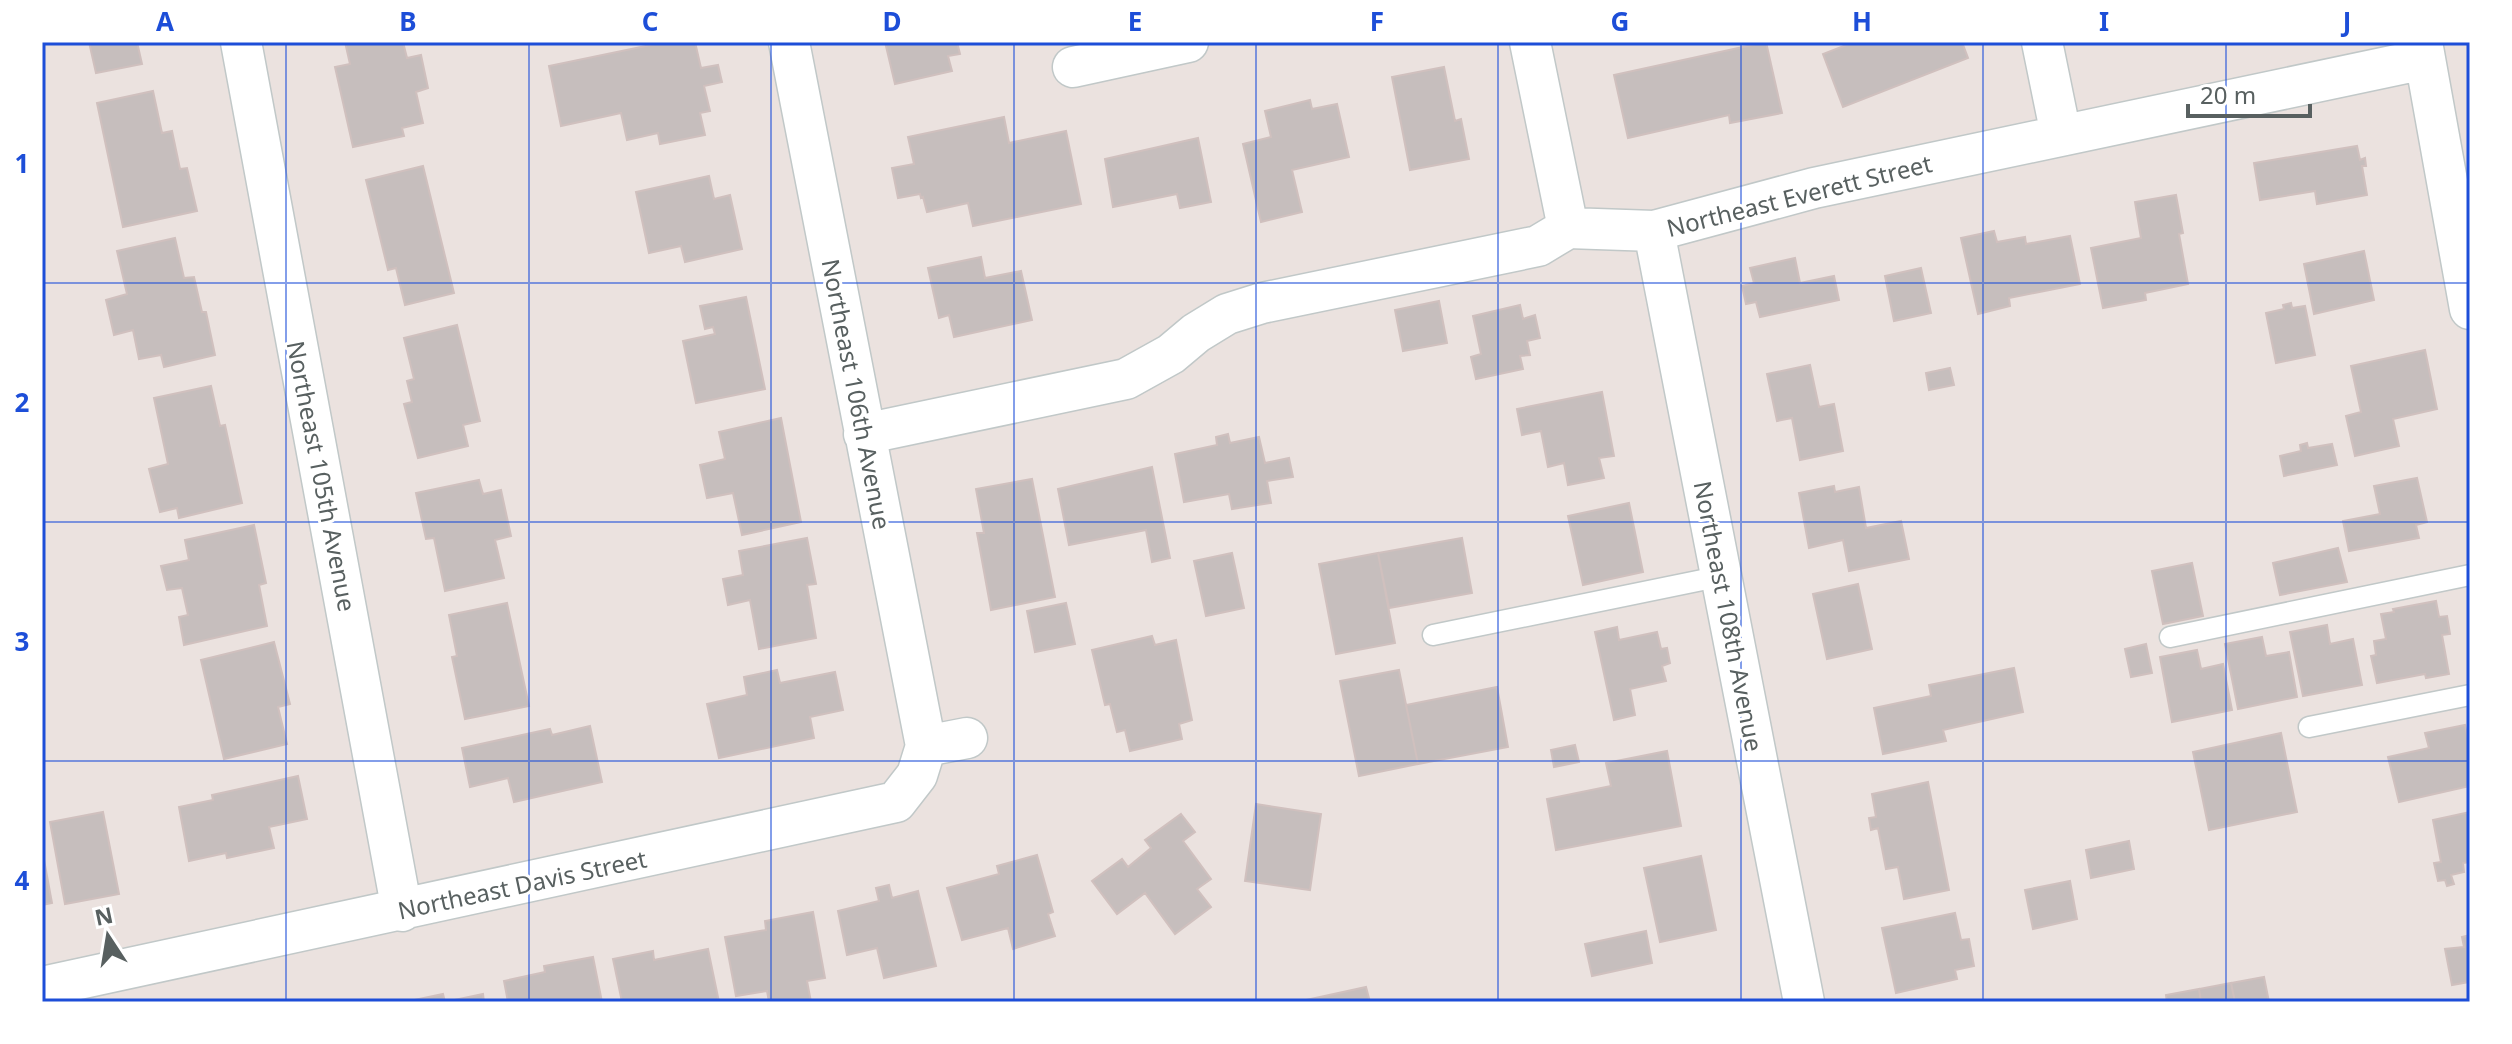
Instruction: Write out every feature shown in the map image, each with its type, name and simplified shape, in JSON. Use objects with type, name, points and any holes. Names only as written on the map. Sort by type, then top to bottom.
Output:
[{"type":"street","name":"Northeast 105th Avenue","points":[[241,42],[402,911]]},
{"type":"street","name":"Northeast 106th Avenue","points":[[789,42],[926,746]]},
{"type":"street","points":[[1073,67],[1188,42]]},
{"type":"street","points":[[864,434],[1126,379],[1171,354],[1196,333],[1227,314],[1262,303],[1538,246],[1568,228],[1530,42]]},
{"type":"street","points":[[2042,42],[2061,135]]},
{"type":"street","points":[[2423,50],[2470,309]]},
{"type":"street","name":"Northeast Everett Street","points":[[1568,228],[1654,231],[1814,188],[2061,135],[2423,50]]},
{"type":"street","name":"Northeast 108th Avenue","points":[[1654,231],[1804,1002]]},
{"type":"street","points":[[926,746],[967,738]]},
{"type":"street","name":"Northeast Davis Street","points":[[42,987],[896,802],[917,775],[926,746]]},
{"type":"lane","points":[[2170,637],[2470,575]]},
{"type":"lane","points":[[1433,635],[1722,576]]},
{"type":"lane","points":[[2309,727],[2470,695]]},
{"type":"building","points":[[89,42],[137,42],[142,64],[96,73]]},
{"type":"building","points":[[345,42],[403,42],[407,58],[421,55],[428,88],[416,92],[423,123],[402,128],[404,136],[353,147],[335,67],[350,64]]},
{"type":"building","points":[[665,42],[695,42],[701,68],[718,65],[722,82],[704,86],[710,111],[700,113],[705,135],[660,144],[658,133],[627,140],[621,113],[561,126],[549,66]]},
{"type":"building","points":[[885,42],[957,42],[960,54],[948,56],[952,71],[895,84]]},
{"type":"building","points":[[1766,42],[1782,113],[1730,123],[1729,115],[1628,138],[1614,75]]},
{"type":"building","points":[[1854,42],[1962,42],[1968,58],[1843,107],[1823,54]]},
{"type":"building","points":[[1444,67],[1455,121],[1461,119],[1469,159],[1410,170],[1392,77]]},
{"type":"building","points":[[153,91],[162,133],[172,131],[180,169],[187,168],[197,211],[123,227],[97,103]]},
{"type":"building","points":[[1310,100],[1312,109],[1337,104],[1349,157],[1292,170],[1302,212],[1261,222],[1243,144],[1271,137],[1265,111]]},
{"type":"building","points":[[1004,117],[1009,143],[1066,131],[1081,204],[973,226],[968,203],[927,212],[920,194],[898,198],[892,168],[914,164],[908,137]]},
{"type":"building","points":[[1198,138],[1211,202],[1180,208],[1177,194],[1113,207],[1105,159]]},
{"type":"building","points":[[2357,146],[2360,160],[2365,158],[2366,166],[2362,166],[2367,195],[2317,204],[2315,191],[2260,200],[2254,163]]},
{"type":"building","points":[[423,166],[454,293],[405,305],[396,268],[388,270],[366,180]]},
{"type":"building","points":[[709,176],[714,199],[730,195],[742,249],[685,262],[681,246],[649,253],[636,192]]},
{"type":"building","points":[[2176,195],[2188,284],[2145,293],[2146,300],[2103,308],[2091,248],[2141,238],[2135,202]]},
{"type":"building","points":[[1994,231],[1997,242],[2025,237],[2026,244],[2070,236],[2080,284],[2009,298],[2010,306],[1978,314],[1961,238]]},
{"type":"building","points":[[175,238],[184,278],[194,277],[202,312],[206,312],[215,355],[164,367],[161,355],[139,359],[133,330],[114,335],[106,300],[127,294],[117,251]]},
{"type":"building","points":[[2364,251],[2374,300],[2314,314],[2304,264]]},
{"type":"building","points":[[981,257],[985,278],[1021,271],[1032,320],[954,337],[949,315],[939,318],[928,268]]},
{"type":"building","points":[[1795,258],[1800,283],[1834,276],[1839,300],[1760,317],[1756,302],[1746,304],[1742,286],[1754,283],[1750,268]]},
{"type":"building","points":[[1921,268],[1931,313],[1894,321],[1885,276]]},
{"type":"building","points":[[746,297],[765,389],[696,403],[683,341],[715,334],[713,327],[705,329],[700,306]]},
{"type":"building","points":[[1439,301],[1447,343],[1403,351],[1395,310]]},
{"type":"building","points":[[2291,303],[2292,308],[2305,306],[2315,355],[2276,363],[2266,313],[2284,309],[2283,305]]},
{"type":"building","points":[[1520,305],[1523,319],[1535,315],[1540,338],[1527,341],[1530,355],[1520,356],[1523,369],[1476,379],[1471,357],[1481,354],[1473,316]]},
{"type":"building","points":[[457,325],[480,421],[463,425],[468,446],[418,458],[404,404],[412,402],[407,381],[414,379],[404,338]]},
{"type":"building","points":[[2425,350],[2437,409],[2393,419],[2399,446],[2355,456],[2346,416],[2361,412],[2351,366]]},
{"type":"building","points":[[1810,365],[1819,407],[1834,404],[1843,451],[1800,460],[1792,418],[1777,421],[1767,374]]},
{"type":"building","points":[[1950,368],[1954,385],[1929,390],[1926,373]]},
{"type":"building","points":[[211,386],[220,426],[225,425],[242,503],[179,518],[177,508],[160,512],[149,469],[168,464],[154,398]]},
{"type":"building","points":[[1602,392],[1614,456],[1599,458],[1604,478],[1568,485],[1564,463],[1548,467],[1541,431],[1522,435],[1517,409]]},
{"type":"building","points":[[781,418],[801,522],[742,535],[733,493],[707,498],[700,465],[725,459],[719,432]]},
{"type":"building","points":[[1228,434],[1230,443],[1259,437],[1265,463],[1289,458],[1293,477],[1267,481],[1271,503],[1232,509],[1229,494],[1184,502],[1175,454],[1217,445],[1216,437]]},
{"type":"building","points":[[2307,443],[2308,448],[2332,444],[2337,465],[2284,476],[2280,456],[2301,451],[2300,445]]},
{"type":"building","points":[[1152,467],[1170,558],[1152,562],[1146,530],[1069,545],[1058,489]]},
{"type":"building","points":[[2417,478],[2427,522],[2416,525],[2419,538],[2349,551],[2343,521],[2380,514],[2374,486]]},
{"type":"building","points":[[1032,479],[1055,597],[991,610],[977,533],[984,533],[976,489]]},
{"type":"building","points":[[479,480],[483,494],[501,490],[511,536],[495,540],[504,578],[445,591],[434,538],[426,539],[416,493]]},
{"type":"building","points":[[1834,486],[1835,492],[1859,487],[1866,528],[1901,521],[1909,559],[1849,571],[1843,540],[1809,548],[1799,493]]},
{"type":"building","points":[[1629,503],[1643,572],[1583,585],[1568,516]]},
{"type":"building","points":[[254,525],[266,583],[259,585],[267,626],[184,645],[179,617],[188,615],[182,588],[167,590],[161,566],[189,560],[185,540]]},
{"type":"building","points":[[807,538],[816,584],[807,585],[816,638],[759,649],[750,600],[728,605],[723,579],[743,575],[739,551]]},
{"type":"building","points":[[1462,538],[1472,593],[1389,608],[1378,553]]},
{"type":"building","points":[[2338,548],[2347,582],[2280,595],[2273,563]]},
{"type":"building","points":[[1232,553],[1244,608],[1206,616],[1194,561]]},
{"type":"building","points":[[1378,553],[1395,643],[1336,654],[1319,564]]},
{"type":"building","points":[[2192,563],[2203,616],[2163,624],[2152,571]]},
{"type":"building","points":[[1858,584],[1872,649],[1827,659],[1813,594]]},
{"type":"building","points":[[2436,601],[2439,617],[2447,616],[2450,634],[2442,635],[2449,674],[2426,678],[2425,674],[2377,683],[2371,656],[2376,655],[2374,641],[2386,639],[2381,614]]},
{"type":"building","points":[[507,603],[529,706],[465,719],[452,657],[457,656],[449,615]]},
{"type":"building","points":[[1066,603],[1075,644],[1035,652],[1027,611]]},
{"type":"building","points":[[2327,625],[2330,644],[2353,639],[2362,685],[2303,696],[2290,632]]},
{"type":"building","points":[[1617,627],[1619,640],[1657,632],[1661,649],[1667,648],[1670,663],[1662,666],[1666,681],[1630,689],[1635,715],[1614,720],[1595,632]]},
{"type":"building","points":[[1152,636],[1155,645],[1176,640],[1192,720],[1179,724],[1182,739],[1130,751],[1125,730],[1117,732],[1110,704],[1105,705],[1092,650]]},
{"type":"building","points":[[2262,637],[2266,656],[2289,652],[2297,697],[2238,709],[2225,644]]},
{"type":"building","points":[[274,642],[290,704],[278,707],[287,744],[224,759],[201,660]]},
{"type":"building","points":[[2146,644],[2152,673],[2131,677],[2125,649]]},
{"type":"building","points":[[2197,650],[2201,669],[2223,664],[2232,710],[2172,722],[2160,657]]},
{"type":"building","points":[[2014,668],[2023,712],[1943,730],[1946,741],[1883,754],[1874,708],[1931,696],[1929,685]]},
{"type":"building","points":[[777,670],[780,683],[835,672],[843,710],[810,717],[814,738],[719,758],[707,704],[747,695],[744,677]]},
{"type":"building","points":[[1399,670],[1418,764],[1359,776],[1340,681]]},
{"type":"building","points":[[1497,687],[1508,747],[1418,764],[1406,705]]},
{"type":"building","points":[[2465,725],[2470,747],[2470,786],[2399,802],[2388,757],[2429,748],[2425,733]]},
{"type":"building","points":[[590,726],[602,782],[514,802],[508,778],[470,787],[462,748],[550,729],[552,735]]},
{"type":"building","points":[[2281,733],[2297,812],[2209,830],[2193,752]]},
{"type":"building","points":[[1575,745],[1579,762],[1554,767],[1551,750]]},
{"type":"building","points":[[1667,751],[1681,826],[1556,850],[1547,799],[1611,786],[1606,763]]},
{"type":"building","points":[[298,776],[307,819],[269,827],[274,848],[227,858],[226,853],[189,861],[179,807],[213,800],[212,795]]},
{"type":"building","points":[[1928,782],[1949,890],[1904,899],[1898,867],[1886,869],[1878,828],[1871,830],[1869,818],[1876,817],[1872,794]]},
{"type":"building","points":[[1256,804],[1321,814],[1310,890],[1245,881]]},
{"type":"building","points":[[103,812],[119,894],[65,904],[50,822]]},
{"type":"building","points":[[2470,812],[2470,862],[2463,863],[2464,872],[2451,875],[2454,884],[2447,886],[2445,880],[2438,881],[2434,863],[2441,862],[2433,820]]},
{"type":"building","points":[[1181,814],[1195,832],[1183,841],[1211,879],[1197,889],[1211,907],[1175,934],[1145,893],[1117,914],[1092,881],[1122,859],[1128,867],[1151,848],[1145,840]]},
{"type":"building","points":[[2129,841],[2134,869],[2091,878],[2086,850]]},
{"type":"building","points":[[42,849],[52,903],[42,905]]},
{"type":"building","points":[[1037,855],[1053,912],[1048,914],[1055,936],[1013,949],[1008,928],[962,940],[947,888],[999,874],[997,866]]},
{"type":"building","points":[[1701,856],[1716,930],[1660,942],[1644,868]]},
{"type":"building","points":[[2070,881],[2077,919],[2033,929],[2025,890]]},
{"type":"building","points":[[889,885],[892,898],[918,891],[936,966],[884,978],[877,948],[847,955],[838,911],[879,901],[876,888]]},
{"type":"building","points":[[813,912],[825,978],[807,981],[811,1002],[769,1002],[767,991],[736,996],[725,937],[766,930],[765,921]]},
{"type":"building","points":[[1955,913],[1961,940],[1969,939],[1974,966],[1955,970],[1957,979],[1896,993],[1882,928]]},
{"type":"building","points":[[1646,931],[1652,963],[1592,976],[1585,944]]},
{"type":"building","points":[[2470,935],[2470,988],[2469,982],[2452,985],[2445,949],[2464,947],[2462,937]]},
{"type":"building","points":[[708,949],[719,1002],[622,1002],[613,959],[653,951],[654,960]]},
{"type":"building","points":[[593,957],[602,1002],[508,1002],[504,981],[545,972],[544,966]]},
{"type":"building","points":[[2264,977],[2269,1002],[2235,1002],[2231,983]]},
{"type":"building","points":[[2231,983],[2235,1002],[2201,1002],[2199,989]]},
{"type":"building","points":[[1366,987],[1370,1002],[1297,1002]]},
{"type":"building","points":[[2199,989],[2201,1002],[2167,1002],[2166,995]]},
{"type":"building","points":[[443,994],[445,1002],[405,1002]]},
{"type":"building","points":[[483,994],[484,1002],[445,1002]]}]
